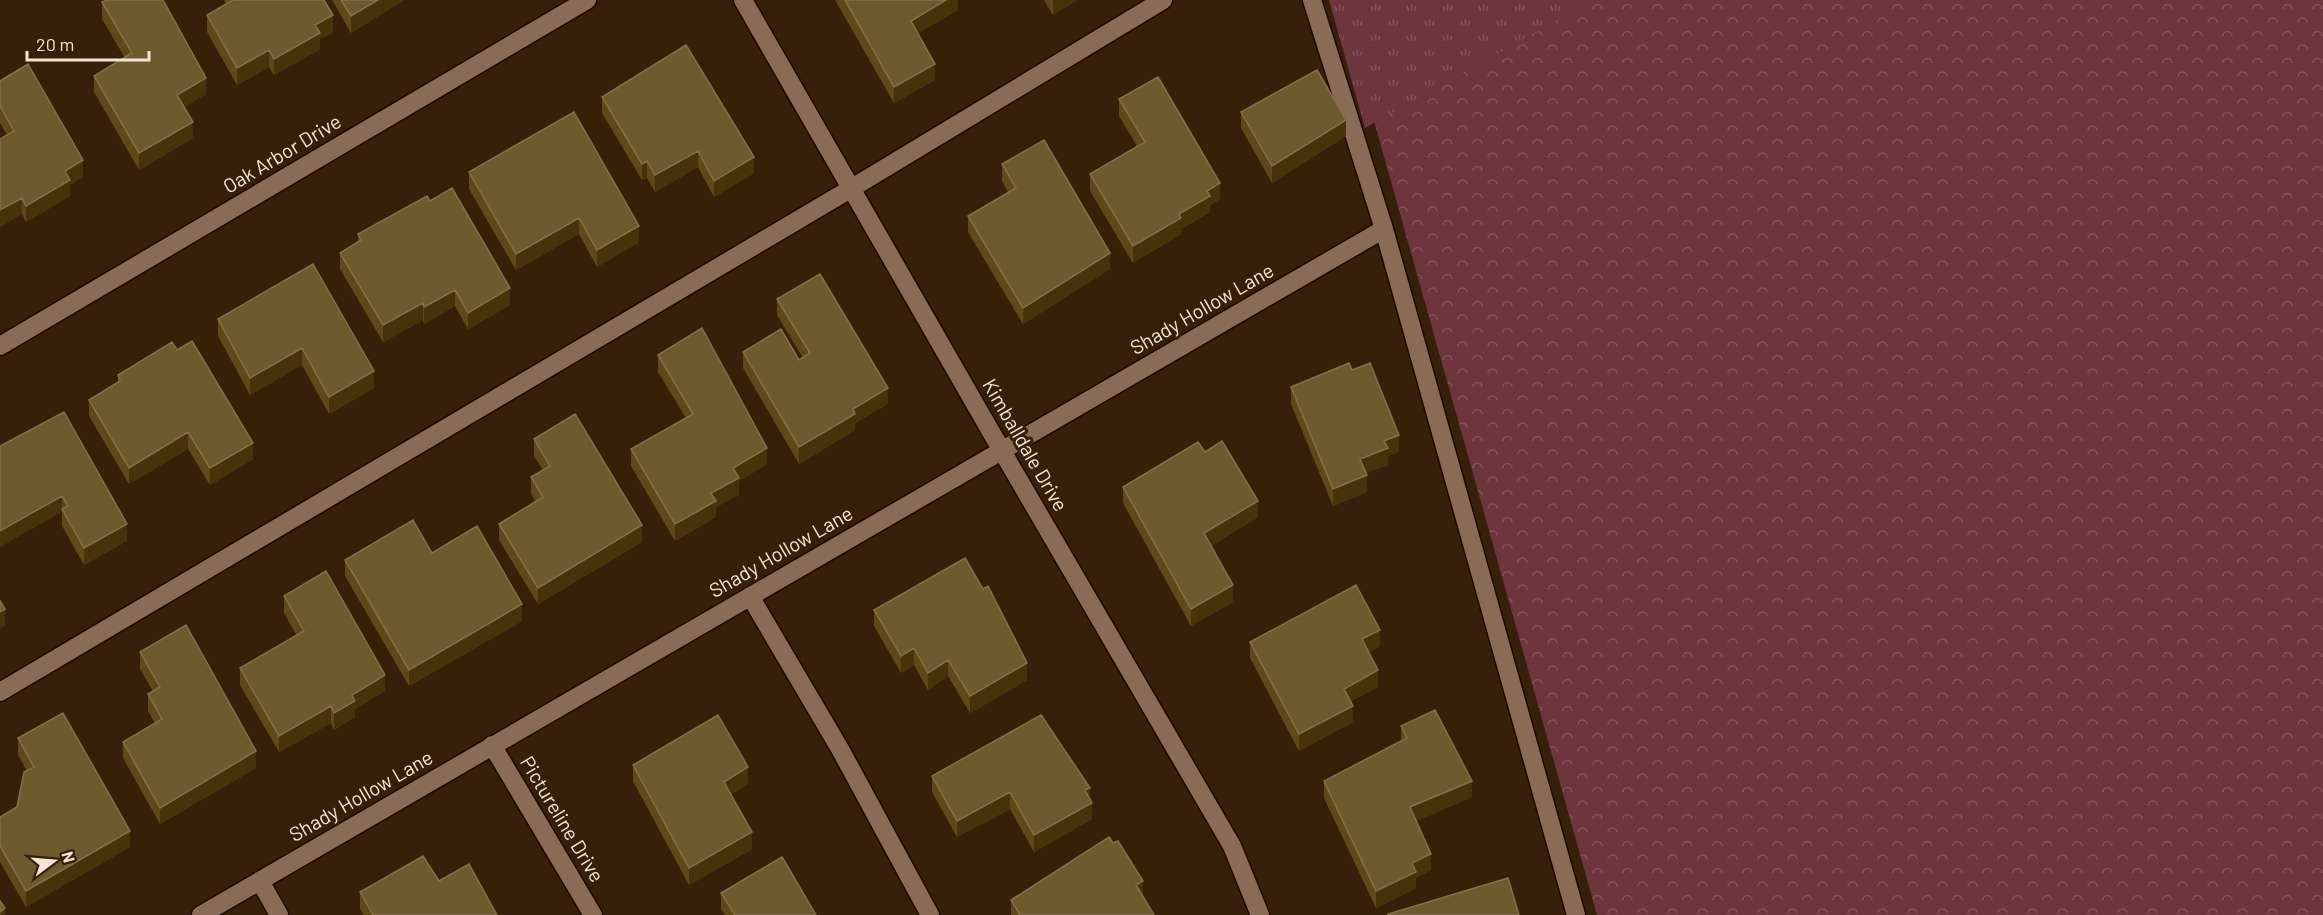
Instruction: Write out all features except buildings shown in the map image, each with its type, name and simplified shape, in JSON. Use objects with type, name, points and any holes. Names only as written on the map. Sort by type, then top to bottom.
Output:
[{"type":"street","name":"Oak Arbor Drive","points":[[0,346],[587,0]]},
{"type":"street","name":"Kimballdale Drive","points":[[743,0],[1232,846],[1260,915]]},
{"type":"street","points":[[0,692],[852,188],[1163,0]]},
{"type":"street","points":[[1312,0],[1384,229],[1576,915]]},
{"type":"street","name":"Shady Hollow Lane","points":[[201,915],[1384,229]]},
{"type":"street","points":[[750,596],[840,749],[930,915]]},
{"type":"street","name":"Pictureline Drive","points":[[492,745],[593,915]]},
{"type":"street","points":[[260,881],[279,915]]},
{"type":"green space","points":[[1329,0],[1593,0],[1365,128]]},
{"type":"green space","points":[[1340,0],[2323,0],[2323,915],[1597,915]]}]
